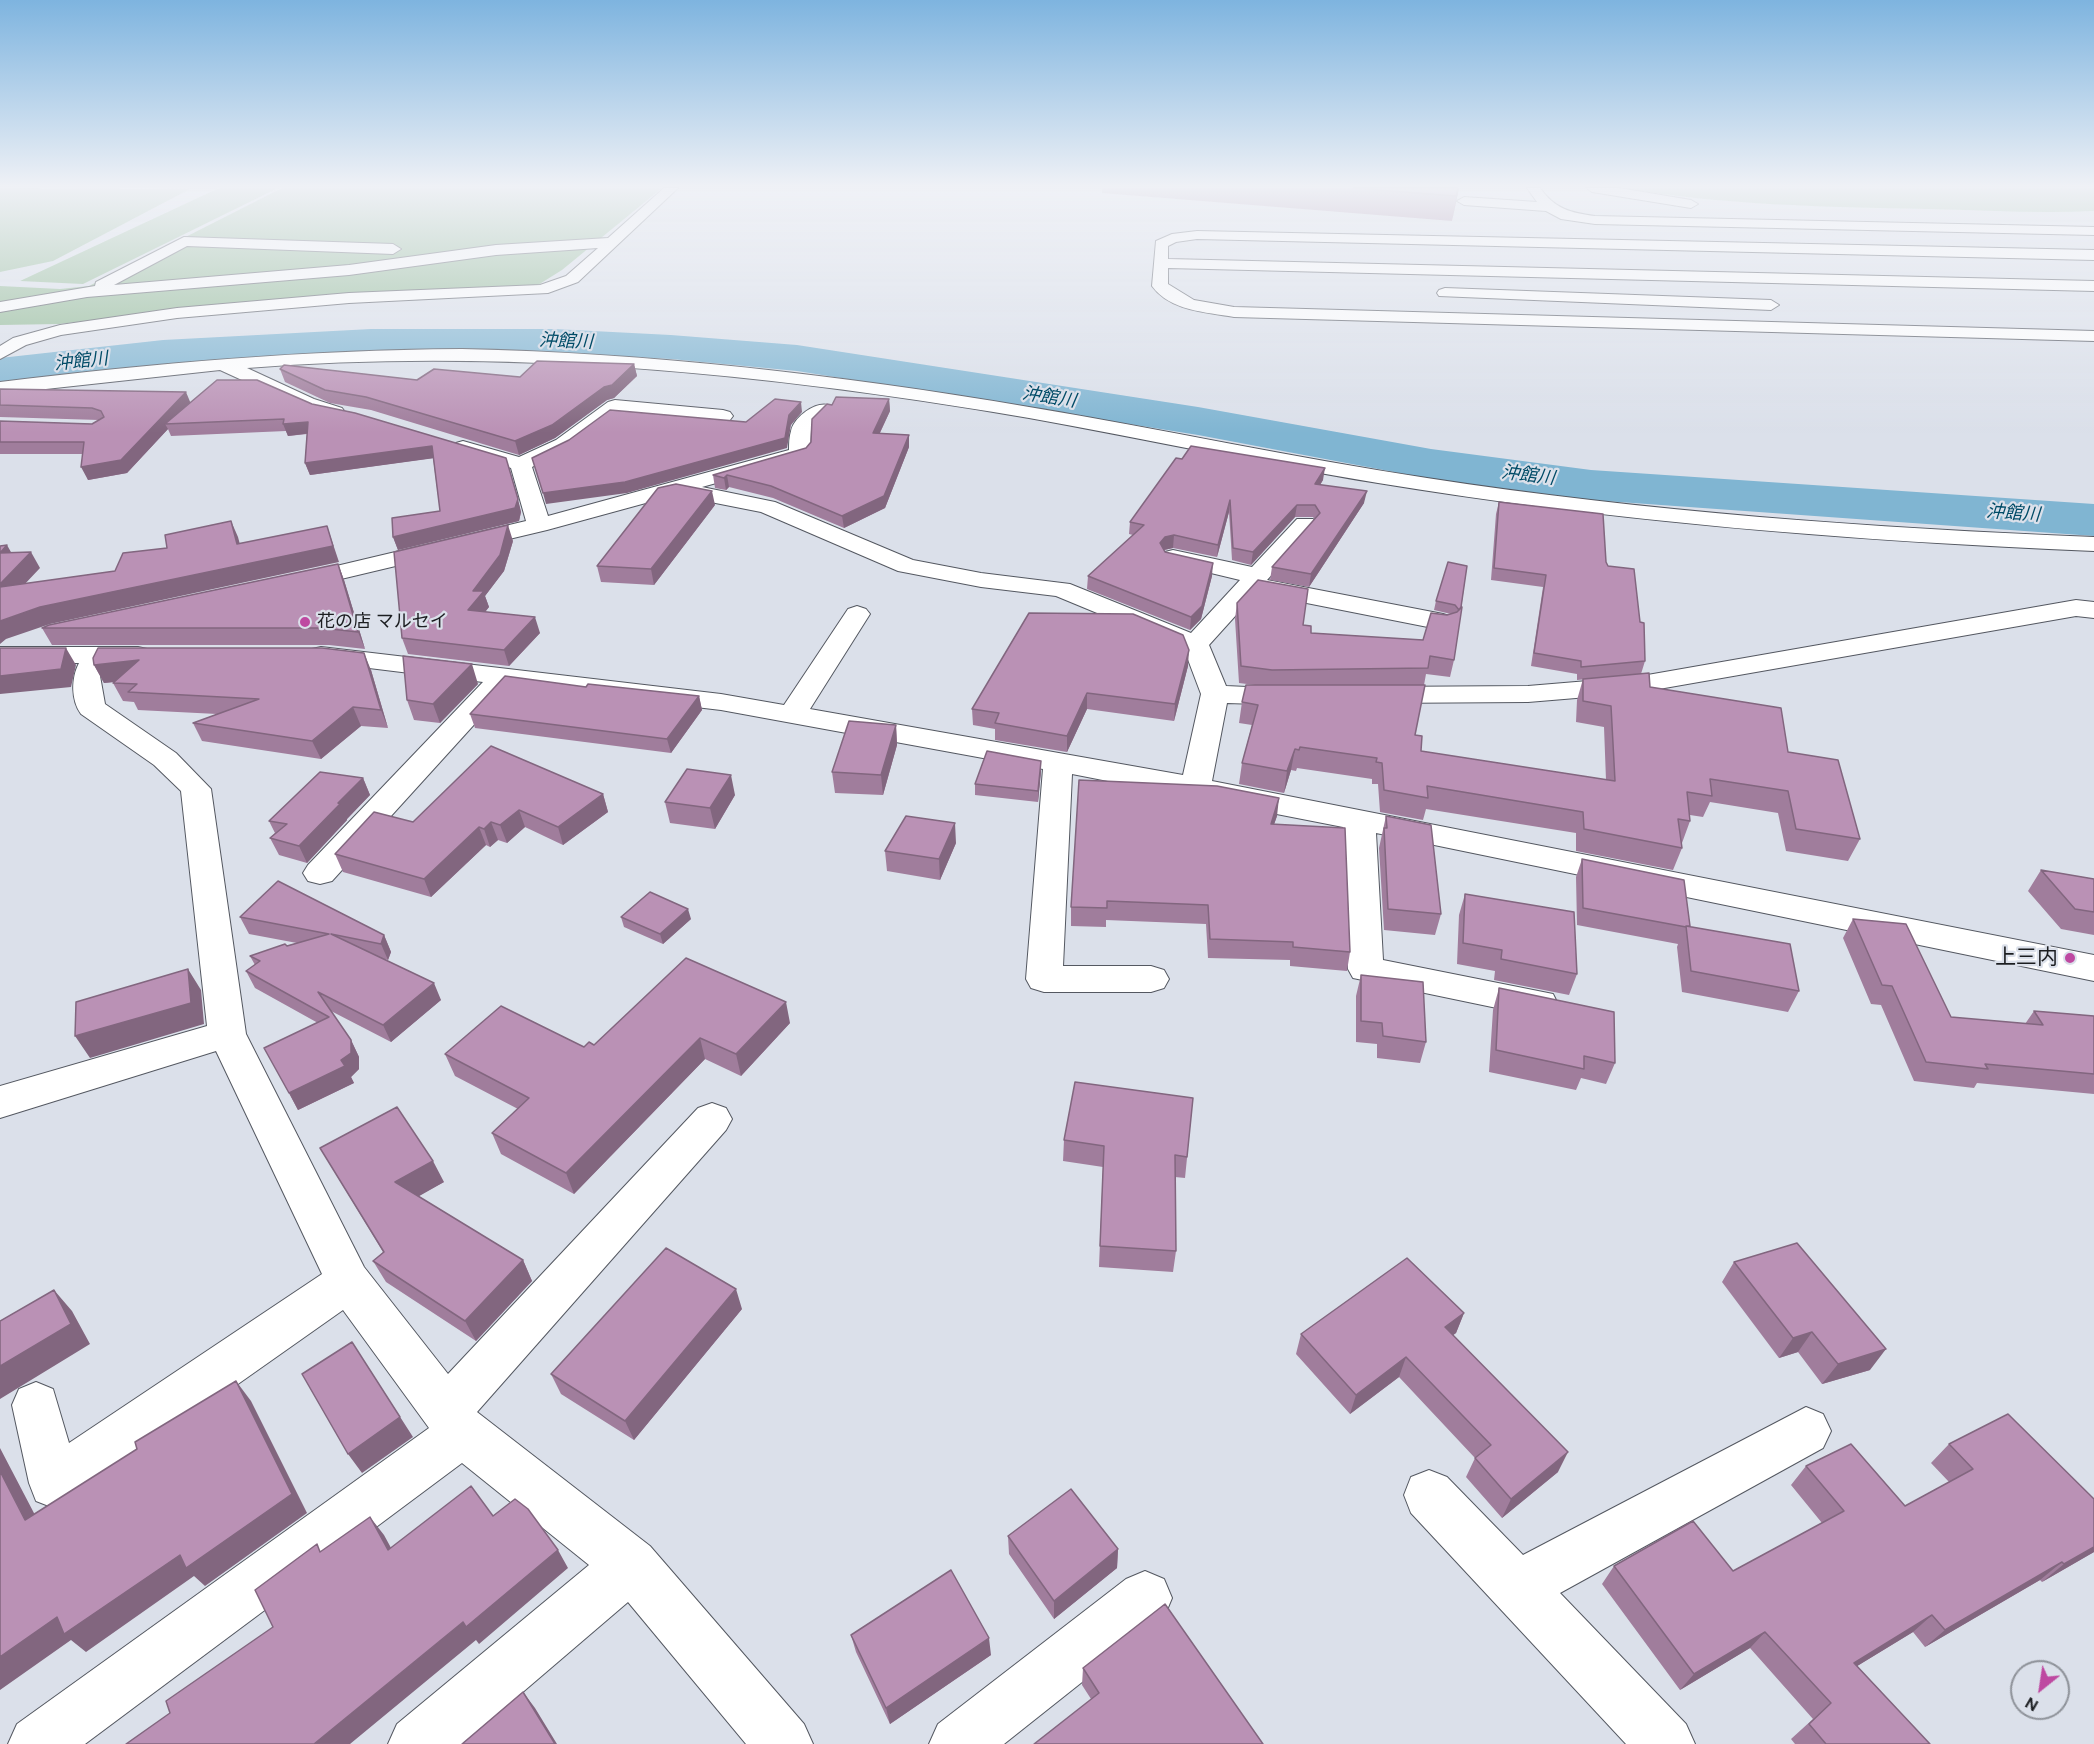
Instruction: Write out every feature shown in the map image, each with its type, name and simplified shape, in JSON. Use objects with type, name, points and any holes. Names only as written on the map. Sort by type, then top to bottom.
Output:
[{"type":"street","points":[[87,292],[131,269]]},
{"type":"street","points":[[0,307],[87,292],[354,269]]},
{"type":"street","points":[[1,352],[30,338],[92,323],[333,298],[515,293],[562,285],[583,269]]},
{"type":"street","points":[[1160,269],[1160,286],[1176,298],[1190,304],[1234,312],[1446,315],[1517,311],[1528,304],[1518,287],[1503,282],[1429,284],[1209,277],[1182,269]]},
{"type":"street","points":[[1537,269],[1570,322]]},
{"type":"street","points":[[1663,269],[1670,276]]},
{"type":"street","points":[[1524,295],[1798,299],[1787,279],[1777,269]]},
{"type":"street","points":[[1818,269],[1829,280]]},
{"type":"street","points":[[1884,269],[1898,282]]},
{"type":"street","points":[[1966,269],[2012,301]]},
{"type":"street","points":[[2037,269],[2049,285]]},
{"type":"street","points":[[2078,269],[2049,285],[1539,273],[1429,284],[1351,278],[1345,290],[1349,304],[1356,308],[1446,315],[1570,322],[2094,336]]},
{"type":"street","points":[[1209,277],[1231,298],[1258,297]]},
{"type":"street","points":[[1429,284],[1446,315]]},
{"type":"street","points":[[1306,297],[1318,303],[1319,315]]},
{"type":"street","points":[[1825,314],[1841,329]]},
{"type":"street","points":[[2036,318],[2061,335]]},
{"type":"street","points":[[0,388],[212,364],[371,357],[494,356],[653,372],[772,376],[973,404],[1312,466],[1542,501],[1935,538],[2094,544]]},
{"type":"street","points":[[212,364],[240,370],[324,410],[354,415]]},
{"type":"street","points":[[448,443],[521,464],[563,444],[623,399],[723,416]]},
{"type":"street","points":[[272,587],[436,551],[679,489],[799,454],[801,429],[821,409]]},
{"type":"street","points":[[521,464],[539,525]]},
{"type":"street","points":[[679,489],[767,507],[907,566],[981,580],[1061,589],[1195,644],[1215,693],[1196,787]]},
{"type":"street","points":[[1195,644],[1305,524]]},
{"type":"street","points":[[1173,557],[1253,580],[1443,622]]},
{"type":"street","points":[[1350,696],[1528,694],[1636,685],[2076,608],[2094,610]]},
{"type":"street","points":[[792,715],[857,614]]},
{"type":"street","points":[[0,654],[60,631]]},
{"type":"street","points":[[0,654],[166,655]]},
{"type":"street","points":[[96,655],[86,676],[91,708],[165,759],[196,789],[227,1034],[348,1281],[454,1422],[631,1564],[784,1744]]},
{"type":"street","points":[[294,655],[329,655],[721,702],[1196,787],[2094,968]]},
{"type":"street","points":[[320,873],[505,675]]},
{"type":"street","points":[[1215,693],[1270,698],[1316,696]]},
{"type":"street","points":[[1058,762],[1044,979],[1152,979]]},
{"type":"street","points":[[1359,820],[1366,969],[1572,1011]]},
{"type":"street","points":[[0,1102],[227,1034]]},
{"type":"street","points":[[37,1744],[454,1422],[712,1119]]},
{"type":"street","points":[[36,1405],[54,1483],[348,1281]]},
{"type":"street","points":[[1517,1587],[1806,1431]]},
{"type":"street","points":[[1429,1495],[1666,1744]]},
{"type":"street","points":[[417,1744],[631,1564]]},
{"type":"street","points":[[958,1744],[1145,1598]]},
{"type":"green space","points":[[45,269],[113,269],[83,284],[20,281]]},
{"type":"green space","points":[[122,269],[563,269],[538,285],[311,296],[59,324],[0,325],[0,286],[60,289],[89,286]]},
{"type":"building","points":[[537,361],[634,364],[612,385],[604,387],[552,425],[515,441],[366,397],[325,390],[280,369],[284,365],[417,380],[434,369],[520,377]]},
{"type":"building","points":[[217,380],[257,380],[312,404],[355,413],[506,458],[518,499],[515,508],[393,537],[392,518],[440,511],[432,446],[305,463],[308,422],[283,424],[284,419],[165,424]]},
{"type":"building","points":[[0,389],[186,392],[121,460],[81,467],[84,442],[0,442],[0,421],[92,424],[104,417],[101,411],[92,408],[0,405]]},
{"type":"building","points":[[836,397],[889,399],[873,433],[909,435],[884,496],[842,516],[771,486],[727,475],[724,478],[713,475],[806,448],[811,442],[812,419],[827,404],[832,405]]},
{"type":"building","points":[[775,399],[801,402],[789,415],[785,438],[625,482],[543,493],[532,458],[569,440],[610,410],[746,422]]},
{"type":"building","points":[[1191,446],[1325,468],[1315,484],[1367,491],[1311,574],[1272,567],[1320,513],[1315,505],[1297,505],[1253,552],[1233,548],[1230,500],[1218,545],[1174,535],[1165,537],[1160,543],[1165,552],[1213,563],[1202,606],[1191,617],[1088,576],[1144,525],[1130,522],[1176,458],[1182,459]]},
{"type":"building","points":[[676,484],[712,491],[651,569],[597,566],[658,488]]},
{"type":"building","points":[[1499,502],[1603,514],[1608,566],[1634,569],[1640,622],[1644,623],[1645,661],[1581,667],[1581,661],[1534,653],[1546,575],[1494,568]]},
{"type":"building","points":[[231,521],[237,544],[327,526],[333,546],[40,607],[0,621],[0,587],[115,571],[123,553],[167,548],[165,535]]},
{"type":"building","points":[[508,525],[500,555],[473,591],[484,591],[468,610],[535,617],[504,650],[402,638],[394,552]]},
{"type":"building","points":[[7,545],[0,553],[0,546]]},
{"type":"building","points":[[31,552],[0,584],[0,553]]},
{"type":"building","points":[[1448,562],[1467,566],[1459,610],[1455,605],[1436,601]]},
{"type":"building","points":[[338,564],[358,632],[322,628],[42,628],[49,625]]},
{"type":"building","points":[[1258,580],[1308,589],[1303,625],[1311,626],[1311,633],[1423,640],[1431,613],[1447,615],[1457,612],[1462,607],[1454,660],[1430,656],[1428,668],[1272,670],[1241,666],[1237,603]]},
{"type":"building","points":[[1029,613],[1133,614],[1183,635],[1189,650],[1175,704],[1087,693],[1067,736],[995,723],[999,713],[972,709]]},
{"type":"building","points":[[0,648],[66,648],[61,669],[0,676]]},
{"type":"building","points":[[98,648],[322,648],[364,653],[381,710],[353,707],[312,741],[193,723],[259,699],[128,692],[137,684],[113,683],[139,660],[94,665],[93,658]]},
{"type":"building","points":[[403,656],[472,664],[433,704],[407,700]]},
{"type":"building","points":[[1649,673],[1650,687],[1781,708],[1788,752],[1838,760],[1860,839],[1796,829],[1788,791],[1710,779],[1712,796],[1687,792],[1690,821],[1678,819],[1682,848],[1584,829],[1583,812],[1427,786],[1428,798],[1384,790],[1382,763],[1376,762],[1377,758],[1300,747],[1299,750],[1295,749],[1287,771],[1242,763],[1258,705],[1242,702],[1246,685],[1425,685],[1415,735],[1422,736],[1421,751],[1615,781],[1611,706],[1583,701],[1583,679]]},
{"type":"building","points":[[505,676],[586,687],[588,684],[699,696],[667,739],[470,714]]},
{"type":"building","points":[[849,721],[896,725],[881,775],[832,772]]},
{"type":"building","points":[[491,746],[603,794],[558,827],[519,810],[500,825],[491,822],[484,829],[479,827],[424,879],[335,854],[374,812],[413,822]]},
{"type":"building","points":[[987,751],[1041,761],[1038,791],[975,784]]},
{"type":"building","points":[[687,769],[731,775],[710,808],[665,802]]},
{"type":"building","points":[[320,772],[363,778],[299,846],[270,838],[287,824],[269,821]]},
{"type":"building","points":[[1079,780],[1217,786],[1279,798],[1271,824],[1345,828],[1350,952],[1293,947],[1293,942],[1210,939],[1208,905],[1107,901],[1107,908],[1071,907]]},
{"type":"building","points":[[906,816],[955,823],[939,859],[885,851]]},
{"type":"building","points":[[1386,816],[1431,825],[1441,914],[1388,909],[1384,828],[1387,828]]},
{"type":"building","points":[[1582,859],[1684,880],[1690,926],[1583,908]]},
{"type":"building","points":[[2041,870],[2094,879],[2094,912],[2075,909]]},
{"type":"building","points":[[278,881],[384,935],[381,944],[331,934],[434,983],[383,1025],[318,992],[351,1040],[351,1053],[341,1060],[345,1066],[289,1093],[264,1048],[329,1017],[246,971],[260,961],[250,956],[285,944],[287,946],[329,934],[240,917]]},
{"type":"building","points":[[650,892],[688,909],[660,934],[621,917]]},
{"type":"building","points":[[1465,894],[1574,912],[1577,974],[1501,959],[1502,950],[1463,943]]},
{"type":"building","points":[[1853,919],[1906,924],[1951,1017],[2043,1025],[2034,1011],[2094,1016],[2094,1074],[1985,1064],[1988,1069],[1926,1062],[1892,986],[1882,985]]},
{"type":"building","points":[[1686,926],[1790,944],[1799,991],[1691,971]]},
{"type":"building","points":[[686,958],[786,1002],[736,1054],[700,1038],[566,1173],[492,1133],[529,1098],[445,1054],[501,1006],[584,1047],[589,1042],[594,1045]]},
{"type":"building","points":[[188,969],[191,1003],[75,1036],[76,1002]]},
{"type":"building","points":[[1361,975],[1423,982],[1426,1042],[1383,1036],[1382,1023],[1361,1021]]},
{"type":"building","points":[[1499,988],[1614,1012],[1615,1063],[1584,1056],[1584,1069],[1496,1050]]},
{"type":"building","points":[[1075,1082],[1193,1098],[1187,1157],[1175,1155],[1176,1251],[1100,1246],[1104,1146],[1064,1140]]},
{"type":"building","points":[[397,1107],[433,1161],[395,1182],[523,1260],[465,1321],[373,1261],[384,1252],[320,1148]]},
{"type":"building","points":[[1797,1243],[1886,1349],[1838,1364],[1812,1332],[1793,1338],[1734,1262]]},
{"type":"building","points":[[666,1248],[736,1289],[625,1421],[551,1374]]},
{"type":"building","points":[[1407,1258],[1464,1313],[1445,1327],[1568,1452],[1511,1499],[1475,1458],[1491,1445],[1406,1357],[1356,1395],[1301,1334]]},
{"type":"building","points":[[54,1290],[71,1324],[0,1366],[0,1321]]},
{"type":"building","points":[[352,1342],[400,1417],[348,1454],[302,1374]]},
{"type":"building","points":[[236,1381],[292,1494],[186,1568],[180,1555],[64,1634],[57,1617],[0,1657],[0,1471],[25,1520],[137,1449],[135,1442]]},
{"type":"building","points":[[2008,1414],[2094,1499],[2094,1547],[2064,1564],[2062,1562],[1945,1630],[1932,1615],[1854,1663],[1930,1744],[1826,1744],[1809,1724],[1831,1703],[1765,1632],[1694,1674],[1614,1566],[1693,1521],[1733,1571],[1844,1511],[1806,1466],[1851,1444],[1905,1506],[1973,1469],[1949,1444]]},
{"type":"building","points":[[471,1486],[493,1516],[515,1499],[528,1509],[558,1550],[466,1627],[463,1622],[314,1744],[126,1744],[170,1713],[166,1701],[273,1627],[255,1590],[317,1544],[320,1552],[370,1517],[388,1550]]},
{"type":"building","points":[[1071,1489],[1118,1549],[1054,1601],[1008,1536]]},
{"type":"building","points":[[951,1570],[989,1638],[886,1708],[851,1635]]},
{"type":"building","points":[[1165,1604],[1263,1744],[1034,1744],[1099,1693],[1083,1668]]},
{"type":"building","points":[[523,1692],[555,1744],[462,1744]]},
{"type":"waterway","name":"沖館川","points":[[0,371],[163,353],[371,341],[554,341],[671,347],[797,358],[1198,421],[1431,464],[1591,485],[1749,498],[2094,520]]},
{"type":"place","name":"花の店 マルセイ","points":[[305,622]]},
{"type":"place","name":"上三内","points":[[2070,958]]}]
